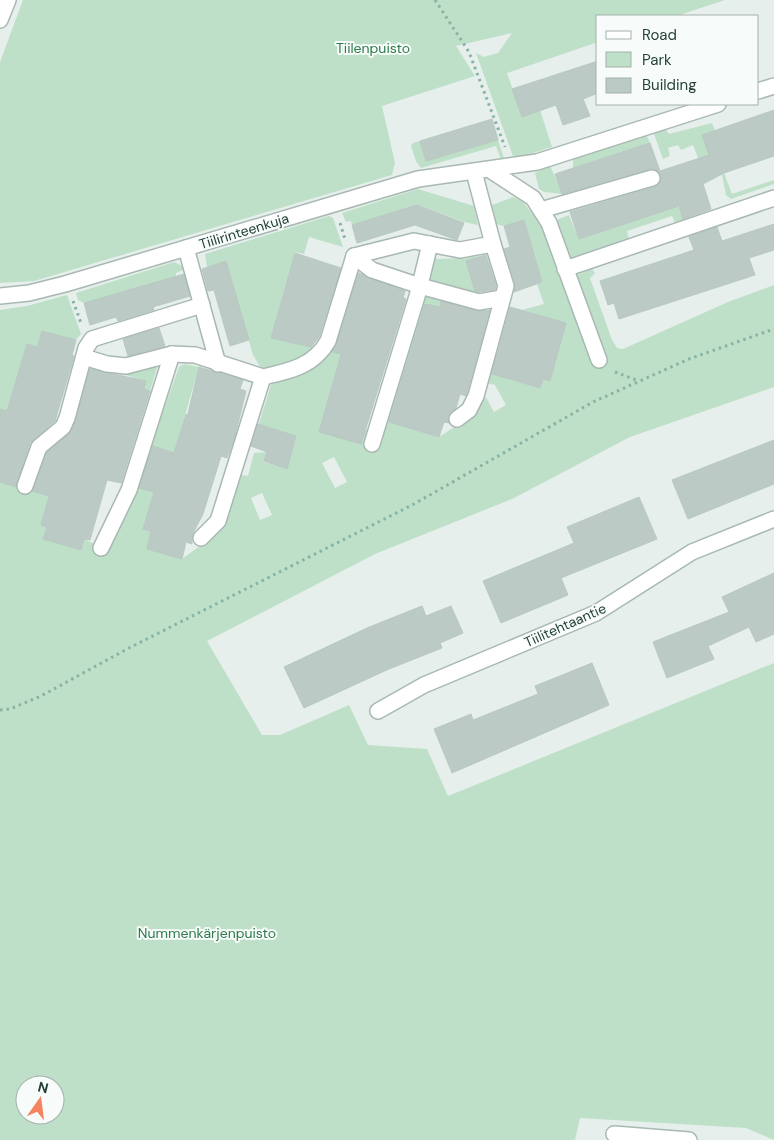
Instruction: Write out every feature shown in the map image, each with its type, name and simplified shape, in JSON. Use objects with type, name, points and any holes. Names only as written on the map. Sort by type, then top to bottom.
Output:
[{"type":"street","points":[[0,20],[8,0]]},
{"type":"street","points":[[759,91],[774,86]]},
{"type":"street","name":"Tiilirinteenkuja","points":[[0,296],[29,293],[67,284],[418,179],[537,162],[715,105]]},
{"type":"street","points":[[490,170],[533,198],[549,223],[598,360]]},
{"type":"street","points":[[456,419],[469,410],[476,396],[506,286],[474,172]]},
{"type":"street","points":[[541,210],[652,178]]},
{"type":"street","points":[[565,269],[774,198]]},
{"type":"street","points":[[354,256],[414,241],[460,250],[493,244]]},
{"type":"street","points":[[372,444],[420,286],[430,244]]},
{"type":"street","points":[[186,248],[218,364]]},
{"type":"street","points":[[354,256],[372,270],[420,286],[479,302],[502,298]]},
{"type":"street","points":[[84,357],[107,364],[126,366],[172,354],[195,355],[263,377],[290,372],[310,362],[322,352],[328,341],[354,256]]},
{"type":"street","points":[[25,486],[39,447],[63,427],[84,357],[92,338],[202,305]]},
{"type":"street","points":[[101,548],[129,490],[172,354]]},
{"type":"street","points":[[201,538],[218,521],[263,377]]},
{"type":"street","name":"Tiilitehtaantie","points":[[378,711],[424,685],[596,613],[692,552],[774,519]]},
{"type":"street","points":[[614,1134],[690,1140]]},
{"type":"path","points":[[435,0],[470,52],[512,166]]},
{"type":"path","points":[[332,204],[348,248],[354,256]]},
{"type":"path","points":[[67,284],[84,331],[92,338]]},
{"type":"path","points":[[0,710],[10,709],[41,696],[129,648],[414,504],[593,402],[689,359],[774,329]]},
{"type":"path","points":[[598,360],[607,369],[639,381]]},
{"type":"green space","name":"Tiilenpuisto","points":[[23,0],[725,0],[679,15],[596,15],[596,43],[507,73],[522,116],[540,110],[552,147],[514,159],[476,53],[484,57],[498,53],[512,33],[456,46],[475,76],[382,106],[395,163],[392,175],[34,281],[0,283],[0,62]]},
{"type":"green space","points":[[712,123],[715,131],[702,135],[710,157],[699,160],[693,145],[681,150],[678,145],[668,148],[670,156],[663,159],[653,131],[664,127],[669,134]]},
{"type":"green space","points":[[646,134],[650,143],[573,168],[573,157]]},
{"type":"green space","points":[[498,140],[505,161],[502,162],[496,146],[421,168],[416,161],[411,146],[413,143],[420,141],[426,161]]},
{"type":"green space","points":[[550,165],[562,194],[544,192],[539,189],[535,173]]},
{"type":"green space","points":[[724,173],[732,194],[774,180],[774,184],[731,199],[726,195],[722,175]]},
{"type":"green space","points":[[418,189],[474,206],[478,225],[464,222],[421,206],[410,226],[405,209],[352,225],[351,221],[346,222],[342,213]]},
{"type":"green space","name":"Nummenkärjenpuisto","points":[[513,197],[522,201],[539,221],[593,361],[577,275],[592,269],[595,273],[590,278],[612,340],[617,348],[623,349],[728,302],[774,285],[774,387],[630,437],[512,499],[375,554],[207,641],[262,735],[280,735],[349,705],[368,745],[427,749],[448,796],[774,663],[774,1140],[746,1128],[580,1118],[575,1140],[0,1140],[0,482],[31,489],[43,456],[69,430],[88,364],[154,365],[157,368],[150,391],[144,389],[146,381],[105,369],[44,539],[81,550],[84,539],[107,550],[144,465],[179,367],[184,364],[199,367],[177,443],[183,455],[167,451],[143,529],[151,531],[147,549],[182,559],[219,532],[226,523],[241,475],[248,476],[254,453],[267,452],[264,462],[287,469],[296,436],[266,427],[256,433],[271,385],[315,366],[354,273],[358,272],[372,277],[348,327],[324,415],[371,431],[379,447],[426,295],[442,297],[406,427],[439,437],[468,418],[483,392],[494,412],[506,405],[495,385],[485,383],[488,373],[491,373],[496,354],[510,368],[507,379],[540,388],[565,323],[522,310],[544,304],[537,284],[542,282],[524,220],[504,226],[496,224],[492,205]],"holes":[[[334,457],[347,482],[335,488],[322,463]],[[262,493],[272,515],[260,520],[251,498]]]},
{"type":"green space","points":[[679,206],[686,226],[677,227],[672,216],[627,231],[630,244],[575,259],[570,258],[556,220],[569,215],[579,239]]},
{"type":"green space","points":[[329,216],[333,218],[343,247],[309,237],[304,254],[295,252],[290,270],[299,273],[286,283],[276,320],[280,340],[315,348],[303,357],[283,366],[261,368],[253,355],[226,262],[207,267],[205,254]]},
{"type":"green space","points":[[486,255],[466,261],[476,293],[469,294],[429,279],[434,259]]},
{"type":"green space","points":[[174,262],[182,266],[183,270],[176,273],[176,277],[84,303],[78,300],[76,293]]},
{"type":"green space","points":[[67,295],[81,334],[76,340],[42,331],[37,347],[27,344],[7,411],[0,409],[0,310],[27,306]]},
{"type":"building","points":[[596,62],[596,94],[583,99],[590,116],[563,125],[556,105],[522,117],[512,89]]},
{"type":"building","points":[[774,110],[774,156],[724,173],[703,184],[711,209],[683,219],[679,206],[579,239],[570,212],[655,187],[661,181],[661,175],[655,169],[649,169],[562,194],[555,174],[650,143],[660,171],[709,155],[702,135]]},
{"type":"building","points":[[492,119],[498,140],[426,161],[420,141]]},
{"type":"building","points":[[417,205],[464,223],[457,240],[415,225],[357,243],[352,225]]},
{"type":"building","points":[[524,220],[542,282],[514,292],[515,283],[504,249],[510,247],[504,226]]},
{"type":"building","points":[[774,224],[774,250],[749,258],[755,275],[619,319],[614,303],[608,305],[600,281],[694,250],[689,237],[717,227],[722,241]]},
{"type":"building","points":[[295,253],[341,268],[319,337],[311,347],[271,338]]},
{"type":"building","points":[[486,255],[496,286],[495,290],[479,292],[475,291],[466,261]]},
{"type":"building","points":[[226,261],[249,340],[230,346],[214,290],[208,291],[202,269]]},
{"type":"building","points":[[359,273],[405,291],[403,298],[406,299],[361,444],[319,432],[341,354],[332,352],[337,344]]},
{"type":"building","points":[[184,274],[190,296],[153,307],[154,310],[118,321],[116,317],[90,325],[84,303]]},
{"type":"building","points":[[441,301],[477,311],[490,310],[466,396],[460,394],[456,408],[448,416],[449,423],[444,422],[439,437],[389,422],[425,304],[440,307]]},
{"type":"building","points":[[510,307],[566,323],[550,381],[543,379],[540,388],[492,374]]},
{"type":"building","points":[[159,328],[165,346],[128,356],[123,339]]},
{"type":"building","points":[[42,331],[76,340],[72,355],[74,356],[55,421],[30,443],[16,487],[0,482],[0,409],[7,411],[27,344],[37,347]]},
{"type":"building","points":[[199,367],[243,380],[240,389],[246,391],[234,440],[227,458],[221,456],[203,514],[192,535],[192,544],[186,542],[182,559],[147,549],[151,531],[143,529],[154,492],[139,488],[153,446],[174,453],[186,414],[187,418]]},
{"type":"building","points":[[90,369],[146,381],[144,389],[150,391],[121,483],[107,480],[90,540],[84,539],[81,550],[43,539],[47,527],[41,525],[49,496],[32,491],[47,453],[72,431]]},
{"type":"building","points":[[258,424],[296,436],[287,469],[264,461],[267,452],[251,446]]},
{"type":"building","points":[[774,440],[774,484],[688,519],[672,480]]},
{"type":"building","points":[[639,497],[657,539],[561,578],[568,595],[501,623],[483,581],[574,543],[567,527]]},
{"type":"building","points":[[774,573],[774,634],[756,642],[749,627],[708,646],[714,659],[667,678],[653,642],[729,612],[722,597]]},
{"type":"building","points":[[422,606],[426,616],[451,606],[463,633],[440,643],[442,648],[389,669],[304,708],[284,667],[367,628]]},
{"type":"building","points":[[592,663],[609,705],[452,773],[434,729],[471,714],[473,720],[538,694],[535,686]]}]
